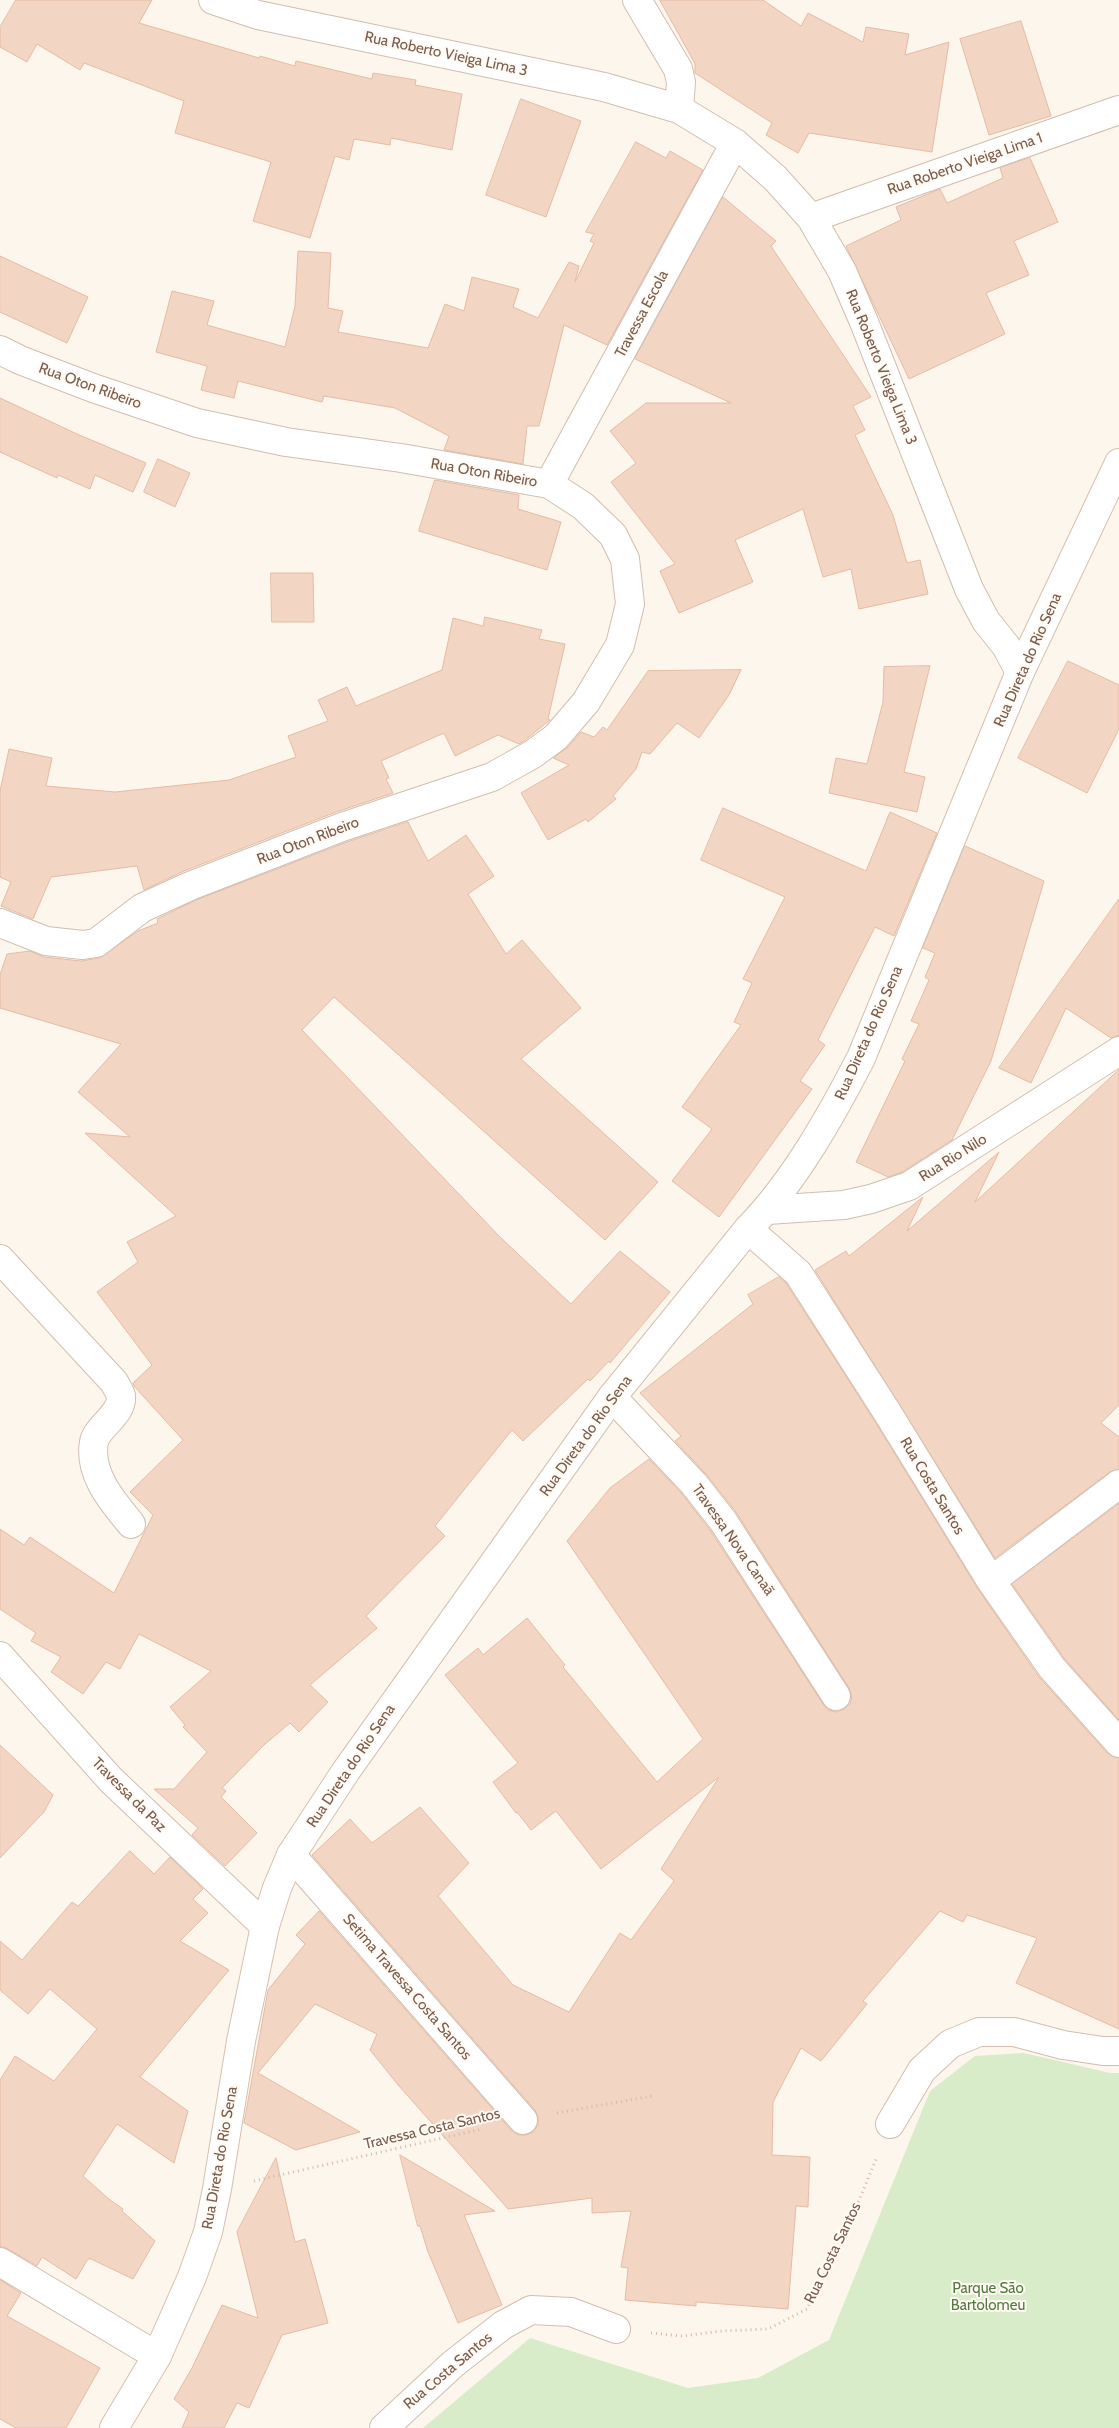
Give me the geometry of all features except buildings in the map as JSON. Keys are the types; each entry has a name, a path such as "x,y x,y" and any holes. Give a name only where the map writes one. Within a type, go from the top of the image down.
{"street":[{"name":"Rua Roberto Vieiga Lima 3","path":"213,0 258,15 604,87 679,109 734,143 775,178 811,218 842,271 864,322 969,589 986,620 1006,646 1020,672"},
{"path":"637,0 678,69 681,82 679,109"},
{"name":"Rua Roberto Vieiga Lima 1","path":"811,218 1119,110"},
{"name":"Travessa Escola","path":"549,484 734,143"},
{"name":"Rua Oton Ribeiro","path":"0,350 20,360 93,388 197,423 286,442 401,458 549,484 583,506 613,535 625,559 630,604 620,645 586,702 556,736 533,754 492,777 342,827 174,894 142,908 96,943 83,945 46,941 0,923"},
{"name":"Rua Direta do Rio Sena","path":"114,2428 157,2356 192,2277 208,2232 217,2189 241,2041 265,1926 276,1888 291,1855 346,1771 612,1397 748,1229 767,1210 833,1111 861,1058 1020,672 1119,463"},
{"name":"Rua Rio Nilo","path":"767,1210 844,1206 909,1186 1119,1051"},
{"name":"Rua Costa Santos","path":"748,1229 798,1273 887,1412 991,1581 1052,1668 1119,1743"},
{"path":"0,1259 114,1382 121,1397 119,1406 101,1428 94,1441 94,1460 99,1478 114,1503 131,1524"},
{"name":"Travessa Nova Canaã","path":"612,1397 694,1484 723,1521 836,1696"},
{"path":"991,1581 1119,1484"},
{"name":"Travessa da Paz","path":"0,1656 112,1780 265,1926"},
{"name":"Setima Travessa Costa Santos","path":"291,1855 523,2120"},
{"path":"890,2124 922,2070 950,2044 979,2032 1014,2032 1063,2045 1103,2051 1119,2051"},
{"path":"0,2262 157,2356"},
{"name":"Rua Costa Santos","path":"384,2428 453,2364 503,2325 532,2310 570,2312 616,2329"}],"path":[{"name":"Travessa Costa Santos","path":"217,2189 523,2120 652,2096"},
{"name":"Rua Costa Santos","path":"616,2329 682,2336 722,2331 768,2330 806,2310 845,2234 890,2124"}],"green space":[{"name":"Parque São Bartolomeu","path":"1024,2053 1110,2073 1119,2073 1119,2428 423,2428 530,2338 688,2388 758,2378 829,2340 930,2091 975,2056"}]}
